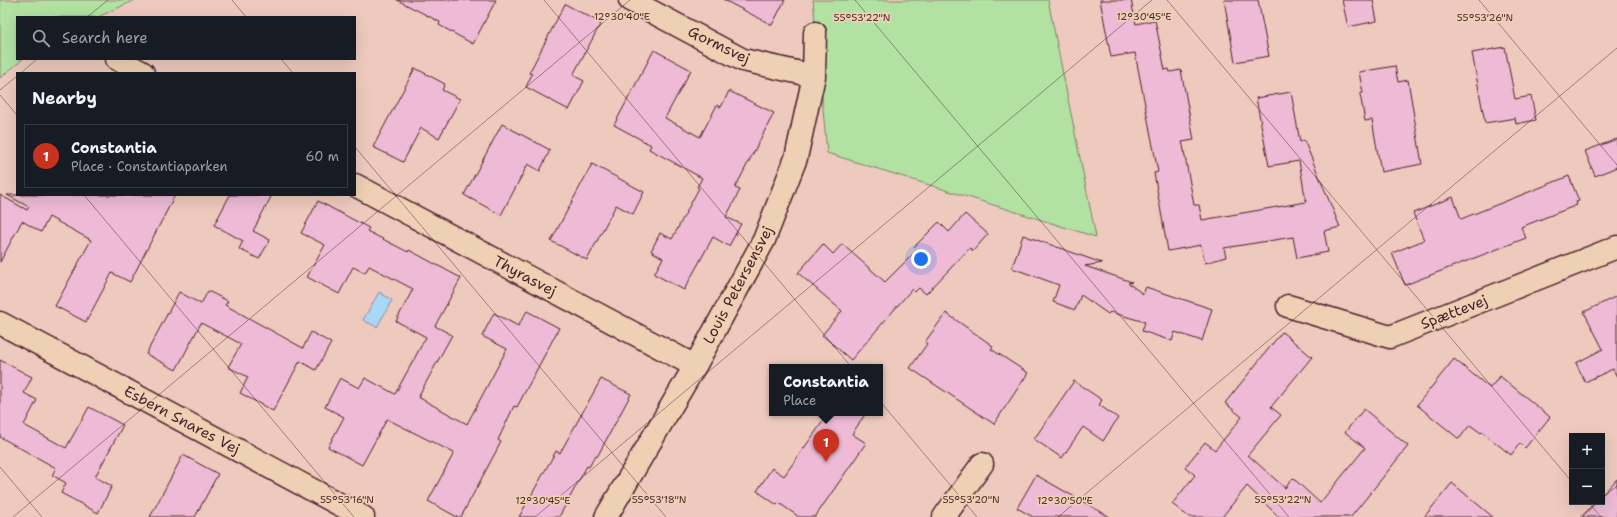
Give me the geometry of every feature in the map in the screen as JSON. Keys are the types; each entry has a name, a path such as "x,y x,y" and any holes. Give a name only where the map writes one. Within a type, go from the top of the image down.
{"street":[{"name":"Gormsvej","path":"630,0 743,60 814,76"},
{"name":"Louis Petersensvej","path":"606,517 695,366 764,240 796,158 814,76 815,34"},
{"path":"119,60 141,72"},
{"name":"Thyrasvej","path":"356,187 695,366"},
{"name":"Spættevej","path":"1288,306 1390,337 1617,248"},
{"name":"Esbern Snares Vej","path":"0,323 363,517"},
{"path":"944,517 982,464"}],"green space":[{"path":"0,0 135,0 100,16 16,16 16,60 22,60 0,78"},
{"path":"813,0 1048,0 1096,237 827,153"}],"water":[{"path":"379,292 392,300 377,327 363,320"}],"building":[{"path":"397,0 496,0 473,44 439,25 440,22"},
{"path":"724,0 785,0 772,25"},
{"path":"1100,0 1131,0 1136,24 1155,20 1165,70 1169,69 1170,72 1181,70 1194,140 1182,142 1194,205 1199,205 1202,220 1306,202 1299,161 1269,166 1256,98 1291,92 1300,142 1304,140 1340,227 1324,231 1328,252 1297,258 1293,237 1224,248 1226,257 1205,263 1201,245 1168,251 1154,173 1158,172 1135,53 1111,57"},
{"path":"1224,0 1258,0 1269,56 1235,62"},
{"path":"1342,0 1373,0 1377,21 1348,27"},
{"path":"565,4 601,23 573,75 584,81 569,110 526,87 532,74 529,73"},
{"path":"1505,47 1515,99 1531,96 1536,120 1516,124 1515,118 1485,123 1472,53"},
{"path":"654,50 691,70 665,118 700,137 717,105 721,107 729,91 774,113 735,188 740,190 726,217 741,224 729,246 713,237 684,290 654,274 663,258 651,251 660,233 672,239 699,188 697,187 702,178 649,149 651,145 614,125"},
{"path":"1395,66 1398,82 1408,80 1422,164 1381,172 1372,120 1365,121 1360,94 1363,93 1359,72"},
{"path":"415,68 445,84 442,90 460,99 439,138 421,128 403,162 373,147"},
{"path":"502,124 550,150 540,171 528,164 501,215 464,195"},
{"path":"1617,139 1617,167 1595,176 1585,151"},
{"path":"592,164 644,192 633,214 616,205 587,260 551,241"},
{"path":"1569,176 1579,201 1576,202 1577,205 1521,227 1526,238 1405,285 1392,253 1424,240 1413,213 1453,197 1461,219"},
{"path":"0,195 27,210 29,207 7,195 174,196 130,282 112,273 86,322 55,306 91,240 49,217 41,232 22,221 0,262"},
{"path":"229,196 271,196 253,231 270,240 259,259 239,249 243,241 214,225"},
{"path":"318,201 369,228 367,231 408,252 409,250 461,278 435,326 452,335 418,397 467,424 507,349 482,336 494,313 518,326 527,311 559,328 517,407 514,406 498,440 501,442 461,517 457,517 428,501 454,453 387,419 362,465 328,447 344,417 325,407 340,378 359,388 365,378 395,394 426,337 396,321 413,289 369,266 365,273 353,267 339,294 307,277 325,245 301,233"},
{"path":"965,214 988,234 973,251 970,248 926,294 919,288 915,292 912,289 851,360 822,335 842,311 798,273 823,244 833,254 842,244 885,282 917,250 914,247 939,222 949,232"},
{"path":"1023,235 1102,263 1085,266 1132,282 1128,283 1143,294 1146,287 1212,309 1202,341 1175,332 1172,341 1142,331 1145,322 1110,312 1108,314 1081,295 1075,310 1053,302 1059,285 1012,268"},
{"path":"208,291 228,301 225,305 303,348 311,332 331,343 316,370 300,361 273,411 240,393 248,377 228,367 241,344 201,323 176,370 146,354 179,292 201,304"},
{"path":"1617,296 1617,377 1613,369 1585,382 1576,363 1603,349 1584,312"},
{"path":"946,313 993,346 991,349 1028,373 994,424 910,368 927,344 925,342"},
{"path":"1282,332 1312,357 1271,407 1281,415 1248,455 1285,488 1293,478 1320,503 1365,448 1345,432 1364,409 1408,446 1351,517 1279,517 1247,486 1222,517 1189,517 1172,504 1195,475 1185,467 1205,442 1215,450 1242,417 1225,403"},
{"path":"1454,359 1490,388 1500,376 1550,417 1525,448 1520,443 1511,455 1482,432 1481,433 1470,425 1459,439 1417,405"},
{"path":"0,360 32,377 24,393 37,400 24,425 66,448 89,407 123,425 95,477 112,486 98,513 61,493 66,483 52,475 56,468 0,437"},
{"path":"601,379 631,394 597,457 595,456 589,467 587,466 559,517 519,517 556,451 560,453"},
{"path":"1074,381 1102,400 1099,405 1118,418 1103,441 1083,427 1062,458 1034,439"},
{"path":"827,416 864,416 852,434 866,443 815,517 799,517 779,503 777,505 757,491 772,468 784,476"},
{"path":"183,455 218,474 195,517 150,517"},
{"path":"1036,475 1110,517 1033,517 1017,508"},
{"path":"1617,479 1617,517 1582,517 1593,505 1605,505 1605,492"},
{"path":"1452,483 1493,517 1424,517"}],"place":[{"name":"Constantia","path":"826,462"}]}
